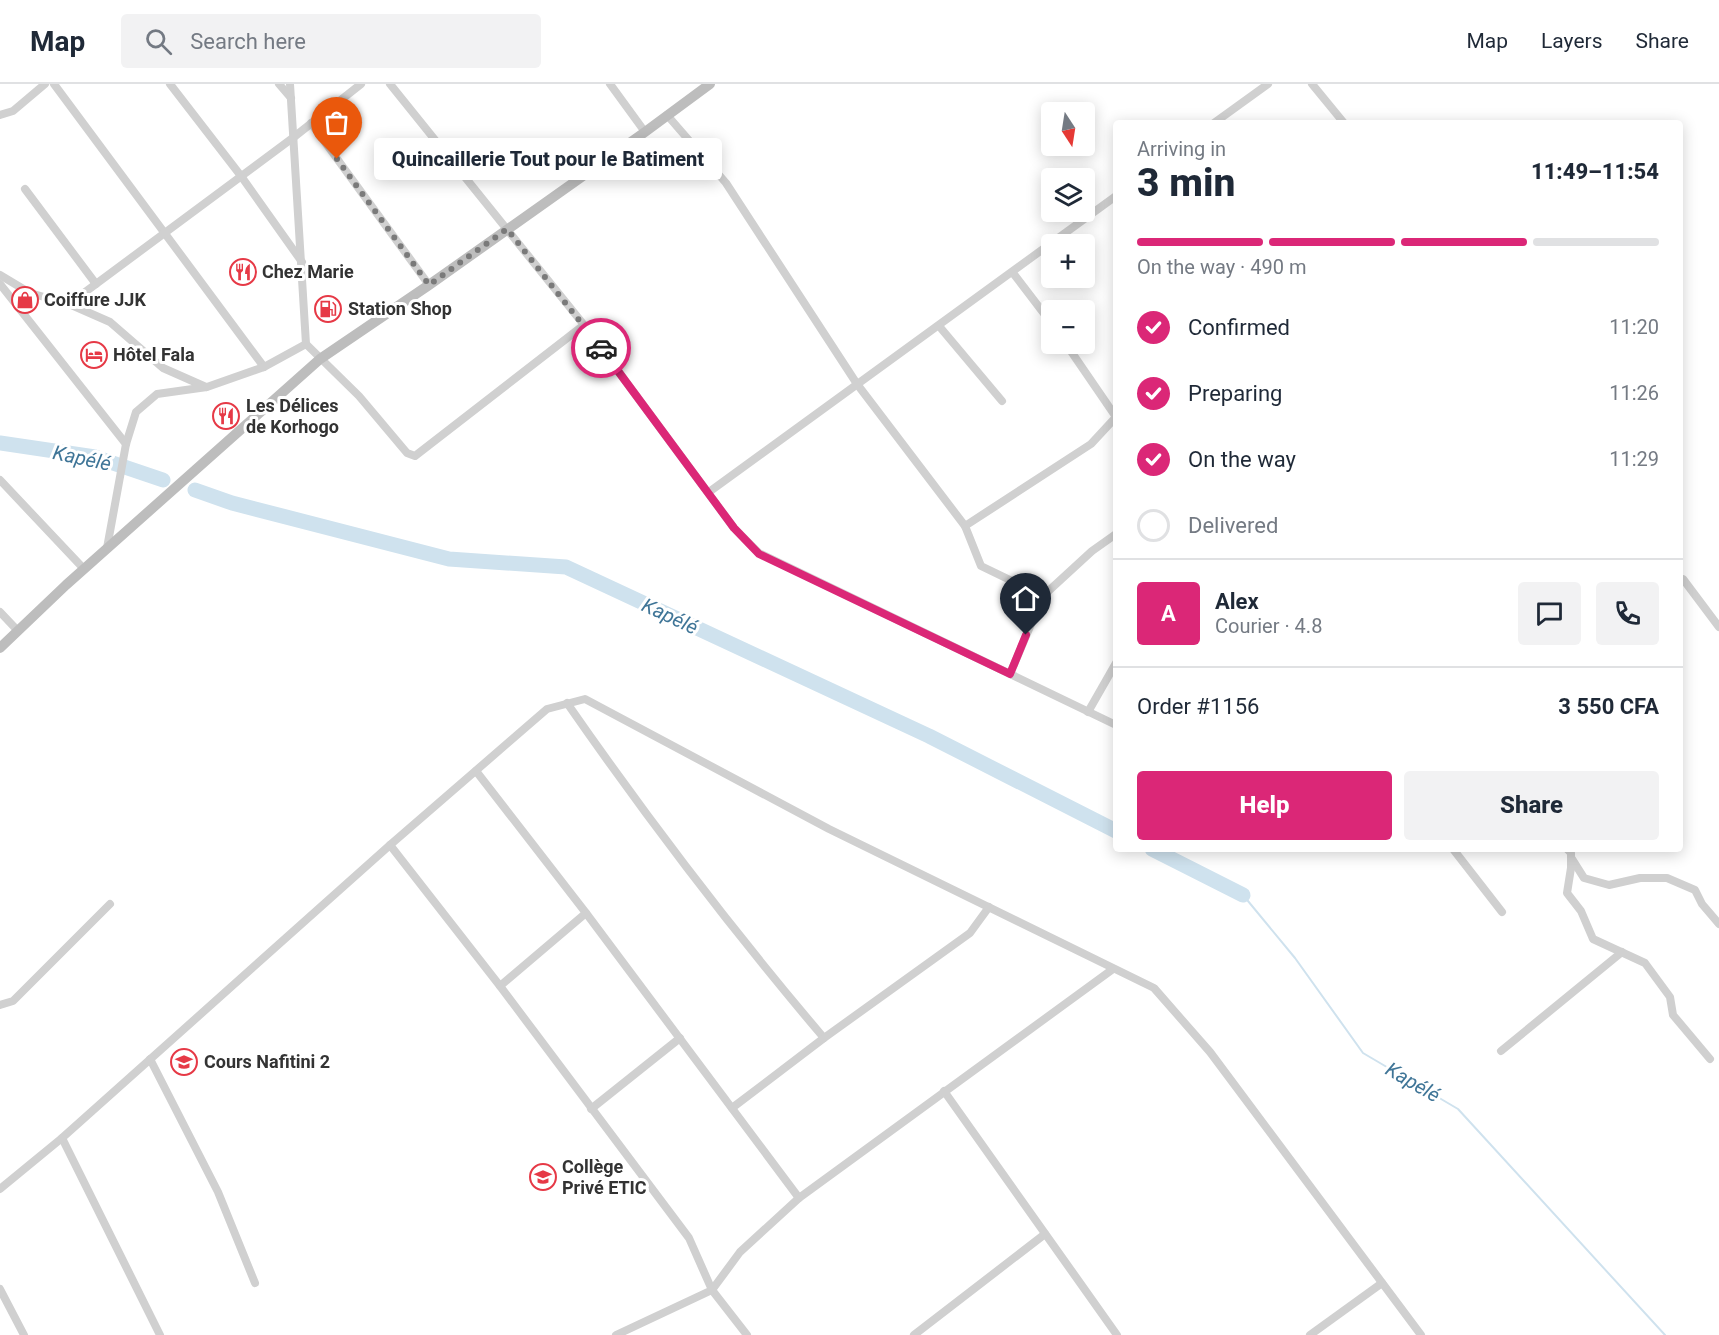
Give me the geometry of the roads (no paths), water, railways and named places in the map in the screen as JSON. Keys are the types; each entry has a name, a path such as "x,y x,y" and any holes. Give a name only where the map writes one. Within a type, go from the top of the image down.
{"street":[{"path":"0,116 13,111 45,84"},
{"path":"54,84 264,367"},
{"path":"170,84 241,176 302,263"},
{"path":"279,84 291,98"},
{"path":"290,84 306,344 383,423 407,453 415,456 584,325"},
{"path":"69,304 294,137 361,84"},
{"path":"390,84 584,325 734,528 759,554 1113,724"},
{"path":"610,84 645,132"},
{"path":"0,648 84,569 321,359 429,285 710,84"},
{"path":"1218,120 1268,84"},
{"path":"1312,84 1342,120"},
{"path":"667,115 726,183 857,384 965,526 981,566 1043,596"},
{"path":"311,123 429,285"},
{"path":"25,189 96,284"},
{"path":"709,492 1113,198"},
{"path":"1013,273 1041,310"},
{"path":"0,275 30,293 69,304 110,322 163,368 207,387"},
{"path":"0,285 126,444"},
{"path":"939,326 1002,401"},
{"path":"107,549 126,444 136,412 157,394 207,387 264,367 306,344"},
{"path":"1073,354 1113,413"},
{"path":"965,526 1091,444 1113,420"},
{"path":"0,480 84,569"},
{"path":"1010,674 1043,596 1092,551 1113,536"},
{"path":"1683,579 1719,627"},
{"path":"0,612 18,632"},
{"path":"1088,712 1113,668"},
{"path":"0,1189 62,1138 390,845 547,709 585,699 829,829 1154,988 1210,1052 1420,1335"},
{"path":"567,703 608,763 767,971 824,1038"},
{"path":"476,771 586,913 799,1198"},
{"path":"390,845 500,986 689,1238 712,1290 747,1335"},
{"path":"1455,852 1502,912"},
{"path":"1570,852 1571,868 1567,893 1581,911 1593,939 1645,963 1670,997 1673,1015 1710,1059"},
{"path":"1571,857 1584,878 1609,885 1640,878 1667,878 1695,890 1702,904 1719,924"},
{"path":"0,1005 13,1001 110,904"},
{"path":"732,1108 824,1038 970,933 989,907"},
{"path":"500,986 586,913"},
{"path":"1501,1051 1622,952"},
{"path":"616,1335 712,1290 740,1252 799,1198 1113,969"},
{"path":"591,1108 680,1038"},
{"path":"150,1059 218,1192 255,1283"},
{"path":"944,1091 1045,1233 1113,1334"},
{"path":"62,1138 160,1335"},
{"path":"914,1335 1045,1233"},
{"path":"1310,1335 1382,1283"},
{"path":"0,1289 24,1335"}],"waterway":[{"name":"Kapélé","path":"0,443 95,457 163,480"},
{"name":"Kapélé","path":"195,490 232,503 449,559 566,567 929,736 1113,829"},
{"name":"Kapélé","path":"1158,852 1243,895"},
{"name":"Kapélé","path":"1243,895 1295,958 1363,1053 1458,1109 1665,1335"}],"place":[{"name":"Quincaillerie Tout pour le Batiment","path":"337,159"},
{"name":"Chez Marie","path":"243,272"},
{"name":"Coiffure JJK","path":"25,300"},
{"name":"Station Shop","path":"328,309"},
{"name":"Hôtel Fala","path":"94,355"},
{"name":"Les Délices de Korhogo","path":"226,416"},
{"name":"Cours Nafitini 2","path":"184,1062"},
{"name":"Collège Privé ETIC","path":"543,1177"}]}
